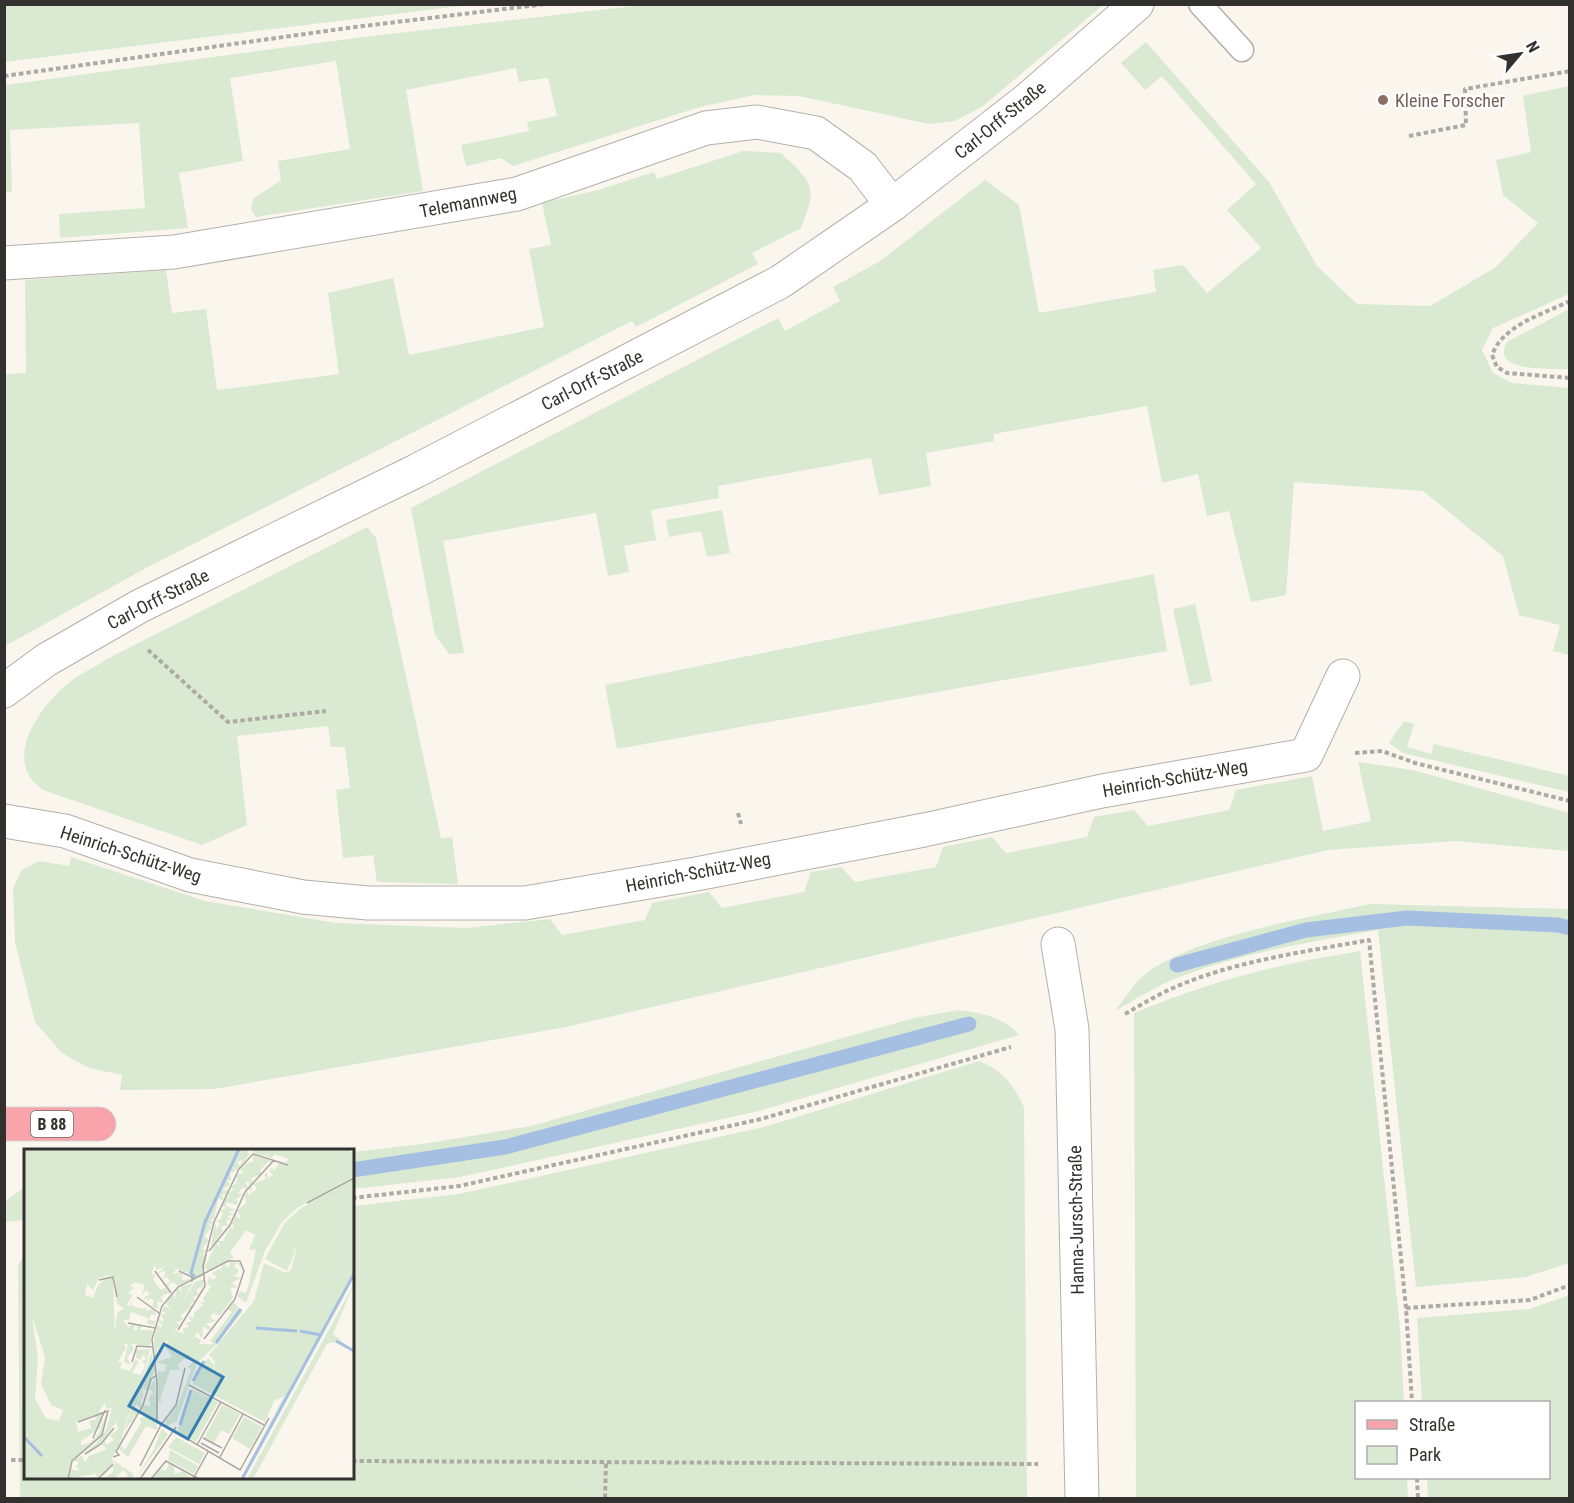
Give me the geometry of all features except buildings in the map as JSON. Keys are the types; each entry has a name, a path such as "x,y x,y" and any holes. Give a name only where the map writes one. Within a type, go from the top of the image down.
{"main road":[{"name":"B 88","path":"4,1124 99,1124"}],"street":[{"name":"Carl-Orff-Straße","path":"4,691 46,660 140,606 416,471 780,282 892,205 1028,99 1137,4"},
{"name":"Telemannweg","path":"4,263 174,252 517,194 706,128 757,122 816,133 863,167 892,205"},
{"path":"1306,755 1343,676"},
{"name":"Heinrich-Schütz-Weg","path":"4,821 65,831 190,875 303,897 368,903 525,903 696,874 924,830 1102,791 1306,755"},
{"name":"Hanna-Jursch-Straße","path":"1058,944 1072,1029 1082,1498"}],"lane":[{"path":"1200,4 1242,50"}],"path":[{"path":"4,76 355,27 546,4"},
{"path":"1409,136 1466,125 1465,89 1569,71"},
{"path":"1569,301 1509,331 1496,343 1492,355 1497,367 1508,373 1569,378"},
{"path":"140,643 228,722 326,711"},
{"path":"1306,755 1382,751 1415,763 1569,801"},
{"path":"1125,1014 1174,988 1218,973 1281,956 1369,940 1406,1308 1412,1401"},
{"path":"354,1198 459,1185 761,1119 1011,1047"},
{"path":"1406,1308 1530,1300 1569,1285"},
{"path":"11,1460 24,1460"},
{"path":"354,1461 1042,1464"},
{"path":"605,1498 606,1462"},
{"path":"1417,1479 1418,1498"}],"green space":[{"path":"5,4 468,5 5,62"},
{"path":"643,5 1103,5 983,106 955,121 929,124 799,96 755,95 700,107 513,166 501,158 466,166 461,145 529,131 527,122 557,116 548,78 519,82 516,68 406,90 423,191 256,217 251,209 253,199 281,180 278,161 350,149 336,61 230,78 243,161 179,173 188,228 60,238 59,214 145,208 139,123 10,130 12,192 5,192 5,85 363,37"},
{"path":"1146,42 1269,182 1317,266 1357,304 1430,306 1496,267 1538,223 1503,195 1496,160 1531,152 1523,96 1569,86 1569,294 1493,328 1482,350 1493,373 1512,383 1569,388 1569,655 1553,651 1560,625 1519,615 1503,556 1423,491 1294,482 1286,595 1251,602 1229,511 1207,516 1198,474 1162,483 1147,406 994,434 994,441 926,453 931,486 879,495 871,458 718,486 719,498 651,510 656,540 624,546 629,572 608,576 596,513 443,541 464,653 449,654 435,635 411,508 778,318 785,331 840,301 833,287 880,261 985,180 1019,205 1039,313 1156,292 1153,270 1183,265 1207,293 1261,248 1227,210 1256,184 1162,76 1145,90 1121,63"},
{"path":"743,151 781,153 806,179 811,194 801,228 752,253 758,264 636,327 632,321 148,567 5,646 5,374 26,373 25,280 166,270 172,313 206,309 217,390 339,374 328,293 393,278 409,355 544,327 529,249 551,245 542,203 598,190 654,172 657,179"},
{"path":"1569,309 1569,369 1524,367 1507,359 1504,352 1507,342"},
{"path":"722,510 730,553 707,557 701,531 669,537 666,520"},
{"path":"367,527 376,538 441,838 452,837 458,884 377,882 373,855 343,858 336,790 350,788 345,747 331,747 328,726 237,736 247,825 202,845 43,790 31,778 25,764 25,749 29,734 37,718 48,704 71,681 107,659"},
{"path":"1154,574 1167,651 617,749 605,685"},
{"path":"1195,604 1212,681 1190,686 1173,609"},
{"path":"1404,721 1414,724 1407,747 1431,754 1434,744 1569,776 1569,792 1403,753 1389,743"},
{"path":"1358,762 1413,770 1569,813 1569,851 1456,841 1328,850 566,1027 215,1089 120,1090 122,1075 89,1068 62,1053 35,1022 15,942 13,888 22,870 39,861 69,866 71,857 205,901 336,923 466,928 550,919 562,935 645,920 652,903 709,892 722,908 804,892 811,872 841,867 855,882 936,867 943,847 992,837 1006,853 1087,837 1094,817 1134,810 1148,826 1229,810 1236,790 1312,776 1323,831 1371,821"},
{"path":"1370,904 1569,909 1569,1263 1526,1277 1416,1287 1378,930 1300,944 1222,963 1165,983 1115,1011 1141,978 1186,951 1249,931"},
{"path":"1360,951 1400,1328 1404,1401 1355,1401 1355,1479 1407,1479 1408,1498 1136,1498 1134,1013 1217,983 1300,962"},
{"path":"958,1010 983,1014 1006,1023 1019,1035 759,1111 460,1177 354,1189 354,1152 429,1143 531,1126 914,1018"},
{"path":"979,1061 1001,1074 1016,1092 1024,1107 1027,1498 20,1498 18,1265 24,1256 24,1479 354,1479 354,1206 459,1194 764,1127"},
{"path":"24,1188 24,1220 5,1222 5,1201"},
{"path":"1569,1295 1569,1498 1428,1498 1427,1479 1550,1479 1550,1401 1422,1401 1417,1318 1530,1309"}],"waterway":[{"path":"1177,965 1306,930 1407,918 1558,925 1570,928"},
{"path":"354,1170 505,1147 969,1024"}],"place":[{"name":"Kleine Forscher","path":"1383,100"}]}
